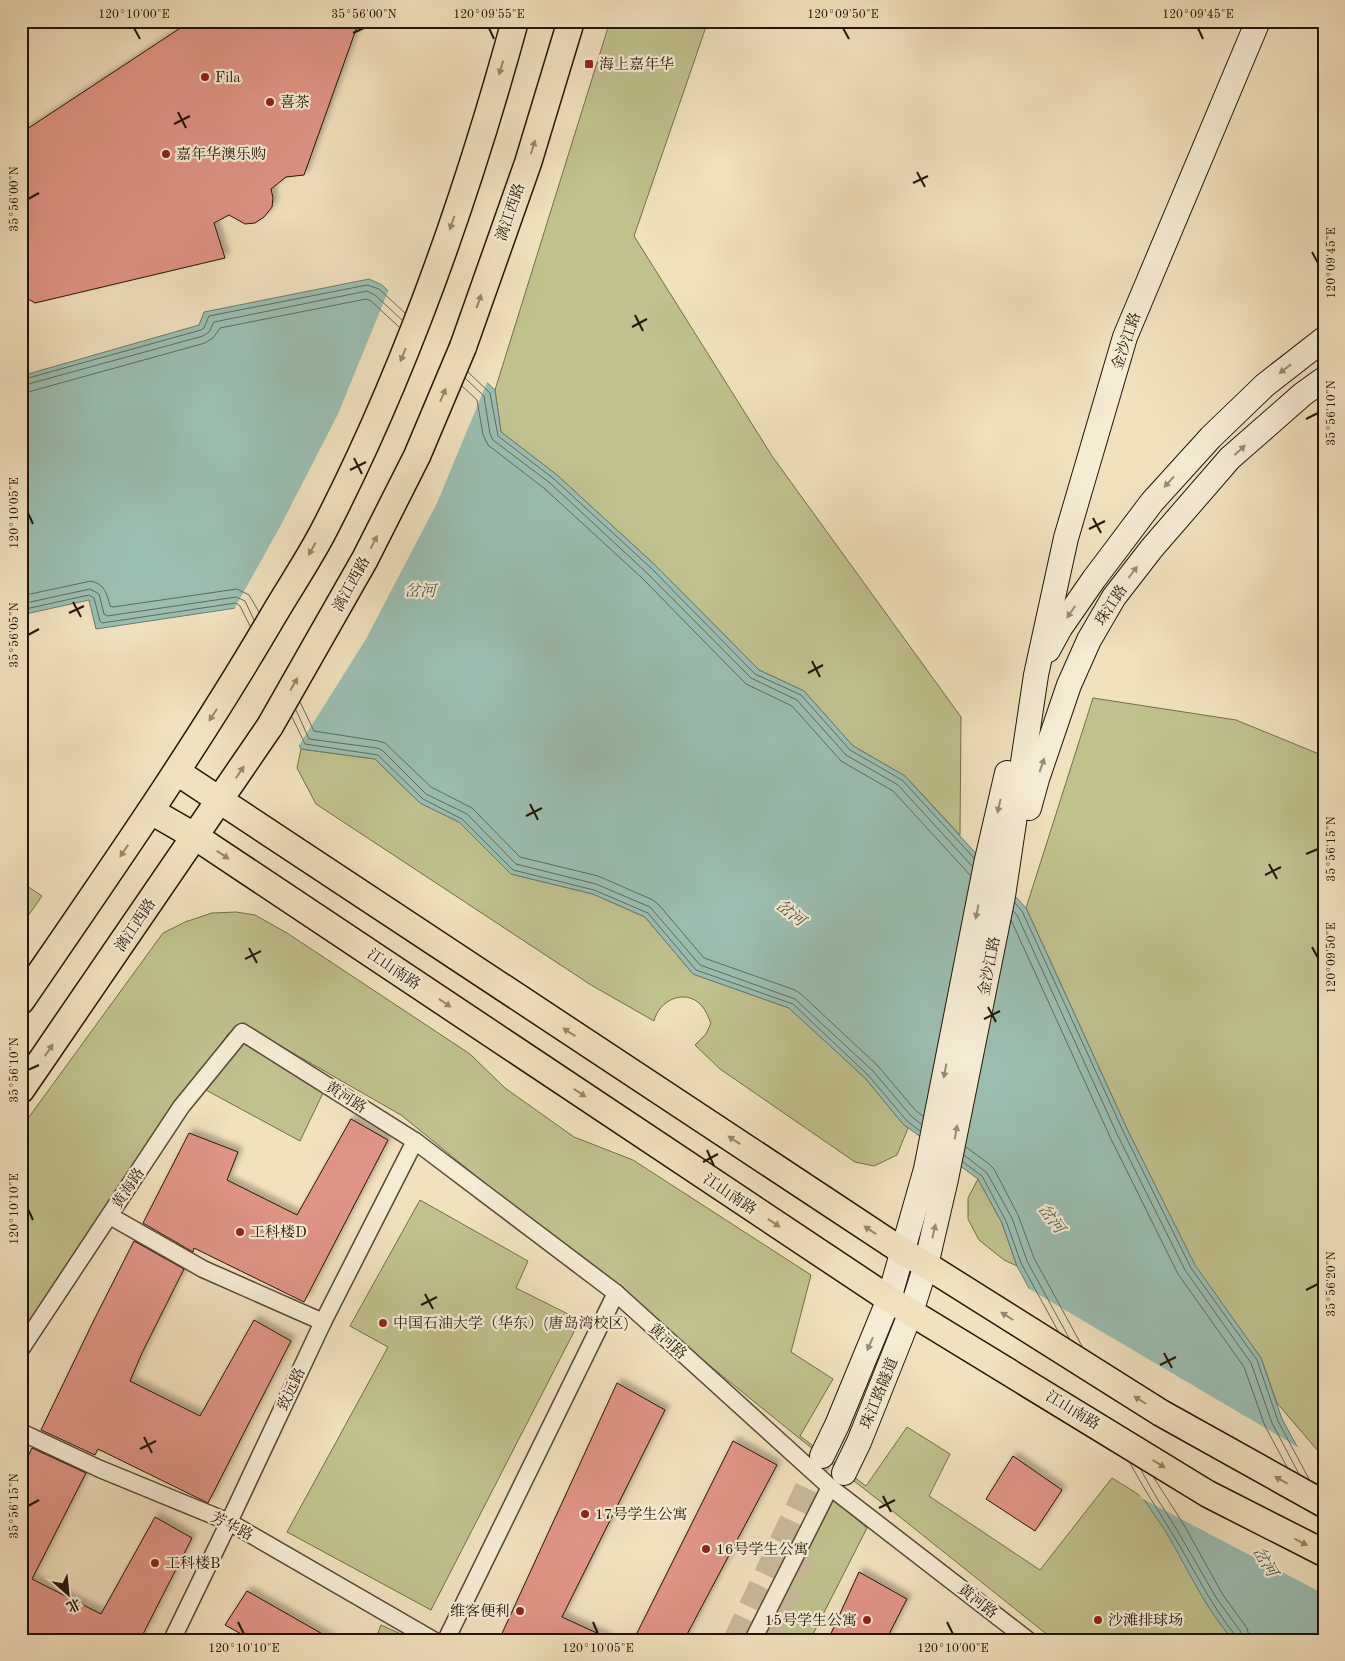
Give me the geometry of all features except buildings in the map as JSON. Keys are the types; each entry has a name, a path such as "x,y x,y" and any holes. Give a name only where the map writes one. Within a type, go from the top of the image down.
{"main road":[{"path":"21,1001 152,811 239,674 323,531 374,425 422,310 465,184 515,21"},
{"name":"漓江西路","path":"21,1090 196,837 270,726 365,559 417,456 463,347 528,163 571,21"},
{"name":"金沙江路","path":"889,1299 902,1251 936,1174 1003,896 1036,675 1066,538 1125,337 1258,21"},
{"name":"珠江路","path":"1036,675 1060,628 1152,502 1211,437 1265,385 1324,339"},
{"name":"珠江路","path":"1003,896 1037,779 1069,685 1089,640 1114,597 1152,548 1230,458 1324,378"},
{"path":"1036,675 1069,685"},
{"name":"金沙江路","path":"911,1312 926,1265 936,1174 986,864 1022,704 1036,675"},
{"path":"176,772 902,1251 1161,1413 1324,1504"},
{"name":"江山南路","path":"152,811 196,837 889,1299 1208,1494 1324,1553"},
{"name":"珠江路隧道","path":"822,1456 837,1425 889,1299"},
{"name":"珠江路隧道","path":"837,1480 859,1442 911,1312"}],"street":[{"name":"黄河路","path":"242,1032 415,1141 616,1293 1028,1640"},
{"name":"黄海路","path":"21,1349 182,1107 242,1032"},
{"name":"致远路","path":"172,1640 230,1522 322,1322 415,1141"},
{"path":"110,1216 203,1269 322,1322"},
{"path":"446,1640 616,1293"},
{"name":"芳华路","path":"21,1432 100,1469 230,1522 433,1640"},
{"path":"753,1640 837,1480"}],"green space":[{"path":"610,21 708,21 634,236 772,456 961,717 960,835 905,776 853,746 804,691 759,670 655,565 557,475 501,432 495,390"},
{"path":"1093,698 1236,720 1324,756 1324,865 1320,871 1324,875 1324,1458 1277,1403 1261,1358 1195,1266 1128,1131 1026,908"},
{"path":"301,749 375,759 420,803 459,822 511,874 593,894 645,917 693,974 789,1008 865,1078 908,1128 897,1155 874,1166 855,1162 720,1069 695,1045 706,1034 711,1023 704,1009 695,1000 688,997 680,997 667,1002 661,1007 654,1021 591,985 316,804 297,768"},
{"path":"21,882 42,896 21,926"},
{"path":"236,912 255,915 287,933 470,1054 505,1088 574,1137 633,1160 811,1275 791,1352 833,1379 800,1436 866,1486 907,1427 950,1454 929,1496 1040,1570 1112,1478 1135,1492 1146,1502 1169,1536 1209,1607 1233,1640 1054,1640 799,1438 401,1115 246,1026 239,1024 228,1034 21,1342 21,1128 163,933 185,922 212,913"},
{"path":"243,1039 323,1093 300,1141 204,1089"},
{"path":"978,1179 1002,1223 1017,1266 1004,1260 979,1240 968,1219 968,1198"},
{"path":"420,1200 528,1261 516,1288 580,1320 431,1610 287,1532 388,1347 350,1326"},
{"path":"833,1499 867,1528 810,1640 762,1640"},
{"path":"381,1625 414,1640 375,1640"}],"water":[{"name":"岔河","path":"369,279 382,285 495,390 501,432 557,475 655,565 759,670 804,691 853,746 905,776 1026,908 1128,1131 1195,1265 1261,1358 1282,1419 1324,1496 1324,1640 1233,1640 1206,1603 1169,1537 1145,1501 1017,1266 1002,1223 978,1179 903,1124 865,1078 789,1008 693,974 645,917 593,894 511,874 459,822 420,803 375,759 301,749 236,608 96,629 89,600 21,615 21,376 199,325 204,312"}],"pier":[{"path":"389,289 488,380 437,503 366,639 298,747 233,611 281,525 338,414"},
{"path":"1026,1287 1301,1449 1324,1491 1324,1594 1141,1498"}],"tunnel":[{"path":"735,1640 822,1456"},
{"path":"763,1640 803,1558"}],"place":[{"name":"海上嘉年华","path":"589,64"},
{"name":"Fila","path":"205,77"},
{"name":"喜茶","path":"270,102"},
{"name":"嘉年华澳乐购","path":"166,154"},
{"name":"工科楼D","path":"240,1232"},
{"name":"中国石油大学（华东）(唐岛湾校区)","path":"383,1323"},
{"name":"17号学生公寓","path":"585,1514"},
{"name":"16号学生公寓","path":"706,1549"},
{"name":"工科楼B","path":"155,1563"},
{"name":"维客便利","path":"520,1611"},
{"name":"15号学生公寓","path":"867,1620"},
{"name":"沙滩排球场","path":"1098,1620"}]}
